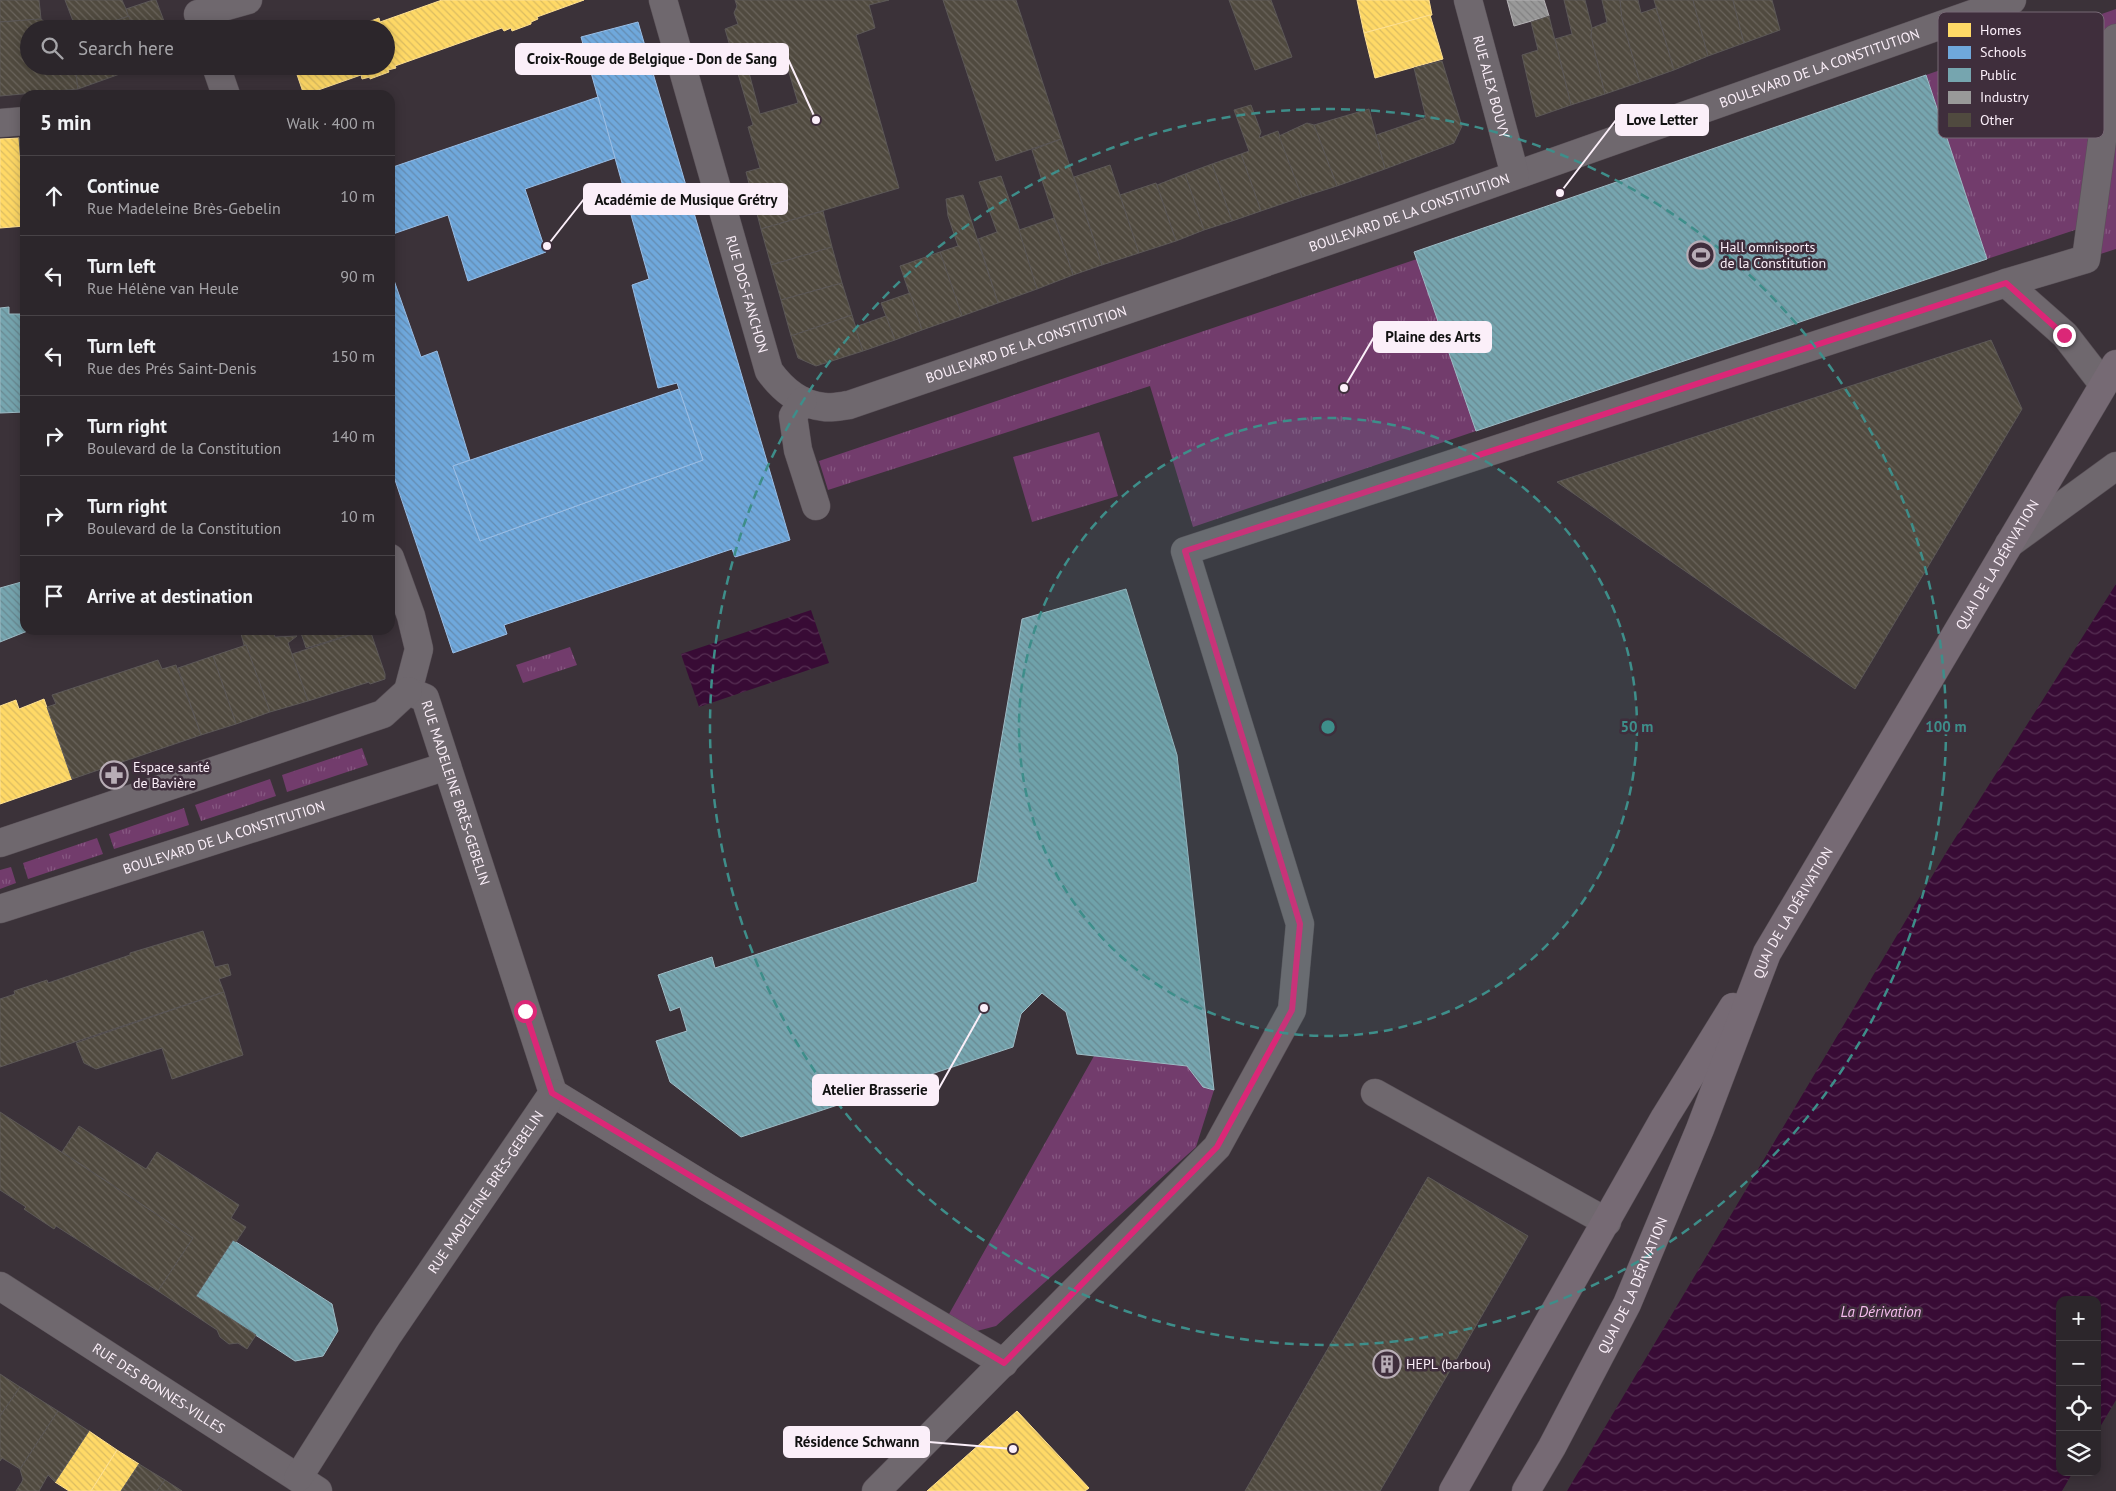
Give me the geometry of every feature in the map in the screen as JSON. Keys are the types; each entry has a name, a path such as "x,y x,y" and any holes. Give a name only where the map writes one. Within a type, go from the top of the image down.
{"main road":[{"name":"QUAI DE LA DÉRIVATION","path":"1526,1491 1552,1447 1627,1304 1700,1129 1767,952 2110,374"},
{"path":"1453,1491 1665,1117 1767,952"}],"street":[{"path":"198,14 248,0"},
{"name":"RUE DOS-FANCHON","path":"663,0 769,371 779,385 803,402"},
{"name":"RUE ALEX BOUVY","path":"1468,0 1515,175"},
{"name":"BOULEVARD DE LA CONSTITUTION","path":"1978,12 2012,0"},
{"name":"BOULEVARD DE LA CONSTITUTION","path":"803,402 825,407 849,405 1515,175 1938,26"},
{"path":"2104,126 2116,38"},
{"path":"0,123 20,121"},
{"path":"876,1491 1217,1147 1292,1010 1300,924 1185,551 1482,456 2006,283 2086,259 2102,138"},
{"path":"2006,283 2110,374"},
{"path":"803,402 793,416 795,433 798,450 816,506"},
{"path":"2009,544 2116,466"},
{"path":"0,843 383,714 408,692 419,649 395,572"},
{"name":"RUE MADELEINE BRÈS-GEBELIN","path":"308,1485 388,1335 552,1093 425,698 408,692"},
{"name":"BOULEVARD DE LA CONSTITUTION","path":"0,909 447,766"},
{"path":"552,1093 1004,1363"},
{"path":"1375,1093 1607,1222"},
{"name":"RUE DES BONNES-VILLES","path":"0,1286 308,1485"}],"green space":[{"path":"2116,9 2116,249 2091,257 2096,223 1987,259 1947,138 2104,138 2104,13"},
{"path":"1938,71 1938,111 1926,75"},
{"path":"1417,259 1476,431 1193,527 1150,386 828,490 819,461"},
{"path":"1099,432 1118,496 1032,522 1013,457"},
{"path":"570,647 577,665 523,683 516,665"},
{"path":"362,748 368,765 287,792 282,775"},
{"path":"270,779 276,796 201,821 195,805"},
{"path":"184,808 189,825 114,849 109,834"},
{"path":"97,838 103,854 28,879 23,863"},
{"path":"11,867 16,883 0,889 0,870"},
{"path":"1094,1056 1187,1066 1203,1086 1214,1090 1196,1147 996,1326 977,1331 944,1323"}],"water":[{"name":"La Dérivation","path":"2116,584 2116,1400 2101,1425 2101,1296 2056,1296 2056,1476 2071,1476 2062,1491 1567,1491 1947,851"},
{"path":"811,610 829,663 699,707 681,654"}],"building: Homes":[{"path":"442,0 584,0 537,17 538,19 531,22 531,24 512,31 511,28 504,31 502,28 395,66 395,20 386,20"},
{"path":"1357,0 1429,0 1432,15 1364,33"},
{"path":"1430,15 1443,59 1375,78 1364,33"},
{"path":"297,75 361,75 318,90 302,90"},
{"path":"361,75 381,75 370,79 370,77 362,79"},
{"path":"19,138 20,226 0,228 0,139"},
{"path":"44,699 72,779 0,804 0,706 16,700 19,709"},
{"path":"1017,1411 1089,1488 1085,1491 927,1491"},
{"path":"89,1431 117,1450 91,1491 69,1491 55,1482"},
{"path":"117,1450 139,1464 121,1491 91,1491"}],"building: Schools":[{"path":"638,22 790,540 735,557 732,549 504,625 507,634 453,653 395,480 395,283 421,357 437,351 470,460 453,466 480,541 703,460 677,383 658,388 632,285 649,279 581,37"},
{"path":"598,97 615,158 525,189 546,252 468,281 448,215 395,233 395,166"},
{"path":"679,389 703,460 480,541 453,466"}],"building: Public":[{"name":"Hall omnisports de la Constitution","path":"1926,75 1938,111 1938,138 1947,138 1987,259 1476,431 1414,252"},
{"path":"9,307 9,314 20,314 20,412 0,413 0,308"},
{"path":"20,582 20,634 0,642 0,588"},
{"path":"1126,589 1177,755 1214,1090 1203,1087 1187,1066 1077,1054 1066,1012 1042,993 1021,1014 1013,1047 741,1137 670,1082 656,1041 687,1031 680,1007 670,1011 658,975 712,957 715,968 977,882 1022,619"},
{"path":"233,1240 332,1304 338,1331 323,1356 295,1361 196,1296"}],"building: Industry":[{"path":"1507,0 1544,0 1549,16 1514,26"}],"building: Other":[{"path":"0,0 39,0 41,19 0,22"},
{"path":"65,0 122,0 129,16 118,20 73,20"},
{"path":"156,0 164,20 130,20 126,9"},
{"path":"735,0 889,0 869,5 875,28 856,35 899,188 761,229 746,172 760,168 748,127 753,125 725,29 738,24 734,13 737,6","holes":["763,48 766,60 784,55 798,103 760,114 744,54"]},
{"path":"943,0 1016,0 1061,139 996,161"},
{"path":"1229,0 1271,0 1292,57 1255,70"},
{"path":"1564,0 1585,0 1592,28 1591,36 1605,94 1571,105 1555,39 1572,34"},
{"path":"1602,0 1620,0 1622,19 1640,82 1605,94 1591,36 1592,28 1607,22"},
{"path":"1620,0 1638,0 1641,13 1656,8 1674,70 1640,82 1622,19"},
{"path":"1654,0 1693,0 1708,56 1674,70"},
{"path":"1693,0 1733,0 1744,43 1708,56"},
{"path":"1733,0 1772,0 1780,30 1744,43"},
{"path":"129,16 130,20 117,20"},
{"path":"1549,16 1571,105 1536,117 1522,55 1538,50 1531,22"},
{"path":"20,21 20,75 76,75 78,89 20,90 20,94 0,96 0,22"},
{"path":"1442,61 1462,126 1454,143 1385,169 1376,135 1426,118 1414,68"},
{"path":"76,75 117,75 78,89"},
{"path":"1251,105 1261,132 1259,138 1278,131 1302,197 1261,211 1241,154 1249,151 1234,110"},
{"path":"1369,109 1385,169 1337,186 1314,125"},
{"path":"1307,123 1314,125 1337,186 1302,197 1279,136"},
{"path":"1061,139 1102,265 1073,275 1032,150"},
{"path":"1241,154 1261,211 1232,221 1212,164"},
{"path":"1212,164 1232,221 1204,230 1185,174"},
{"path":"1110,165 1139,253 1102,265 1074,177"},
{"path":"1185,174 1204,230 1176,241 1157,185"},
{"path":"1001,176 1037,289 998,303 978,239 997,232 979,182"},
{"path":"1156,183 1176,241 1139,253 1120,195"},
{"path":"963,195 998,303 962,316 940,252 958,246 948,216 946,199"},
{"path":"823,211 832,247 771,265 761,229"},
{"path":"1054,218 1073,275 1037,289 1019,230"},
{"path":"832,247 842,283 781,300 771,265"},
{"path":"940,252 962,316 922,330 900,266"},
{"path":"842,283 852,315 791,336 781,300"},
{"path":"910,293 922,330 895,340 881,303"},
{"path":"852,315 863,351 816,366 798,358 791,336"},
{"path":"886,316 895,340 863,351 855,327"},
{"path":"1991,340 2022,409 1855,689 1557,482"},
{"path":"241,635 297,636 288,643 308,701 270,712 246,645 244,645"},
{"path":"302,635 349,635 306,648"},
{"path":"351,635 372,635 385,679 370,684 369,682 308,701 292,654"},
{"path":"246,645 270,712 236,724 213,656"},
{"path":"213,656 236,724 201,735 178,668"},
{"path":"158,660 162,669 176,665 201,735 72,779 47,707 56,704 52,695"},
{"path":"203,931 215,967 228,964 231,975 219,979 224,992 0,1067 0,999 15,994 14,991 47,980 48,983 130,955 130,953"},
{"path":"224,992 243,1055 172,1079 162,1048 96,1069 84,1063 76,1043"},
{"path":"0,1112 193,1238 158,1291 56,1226 54,1229 0,1190"},
{"path":"79,1126 146,1169 157,1152 239,1205 231,1218 246,1227 236,1242 233,1240 196,1296 256,1335 247,1349 238,1343 229,1344 220,1337 217,1330 158,1291 193,1238 62,1152"},
{"name":"HEPL (barbou)","path":"1428,1177 1528,1236 1380,1491 1245,1491"},
{"path":"0,1374 20,1387 0,1416"},
{"path":"20,1387 58,1411 20,1469 2,1458 0,1461 0,1416"},
{"path":"58,1411 89,1431 55,1482 48,1475 39,1491 16,1491 23,1480 20,1469"},
{"path":"139,1464 165,1480 157,1491 121,1491"},
{"path":"165,1480 182,1491 157,1491"}],"place":[{"name":"Croix-Rouge de Belgique - Don de Sang","path":"816,120"},
{"name":"Love Letter","path":"1560,193"},
{"name":"Académie de Musique Grétry","path":"547,246"},
{"name":"Hall omnisports de la Constitution","path":"1701,255"},
{"name":"Plaine des Arts","path":"1344,388"},
{"name":"Espace santé de Bavière","path":"114,775"},
{"name":"Atelier Brasserie","path":"984,1008"},
{"name":"HEPL (barbou)","path":"1387,1364"},
{"name":"Résidence Schwann","path":"1013,1449"}],"route":[{"path":"525,1011 552,1093 708,1188 1004,1363 1217,1147 1292,1010 1300,924 1185,551 2006,283 2064,335"}]}
